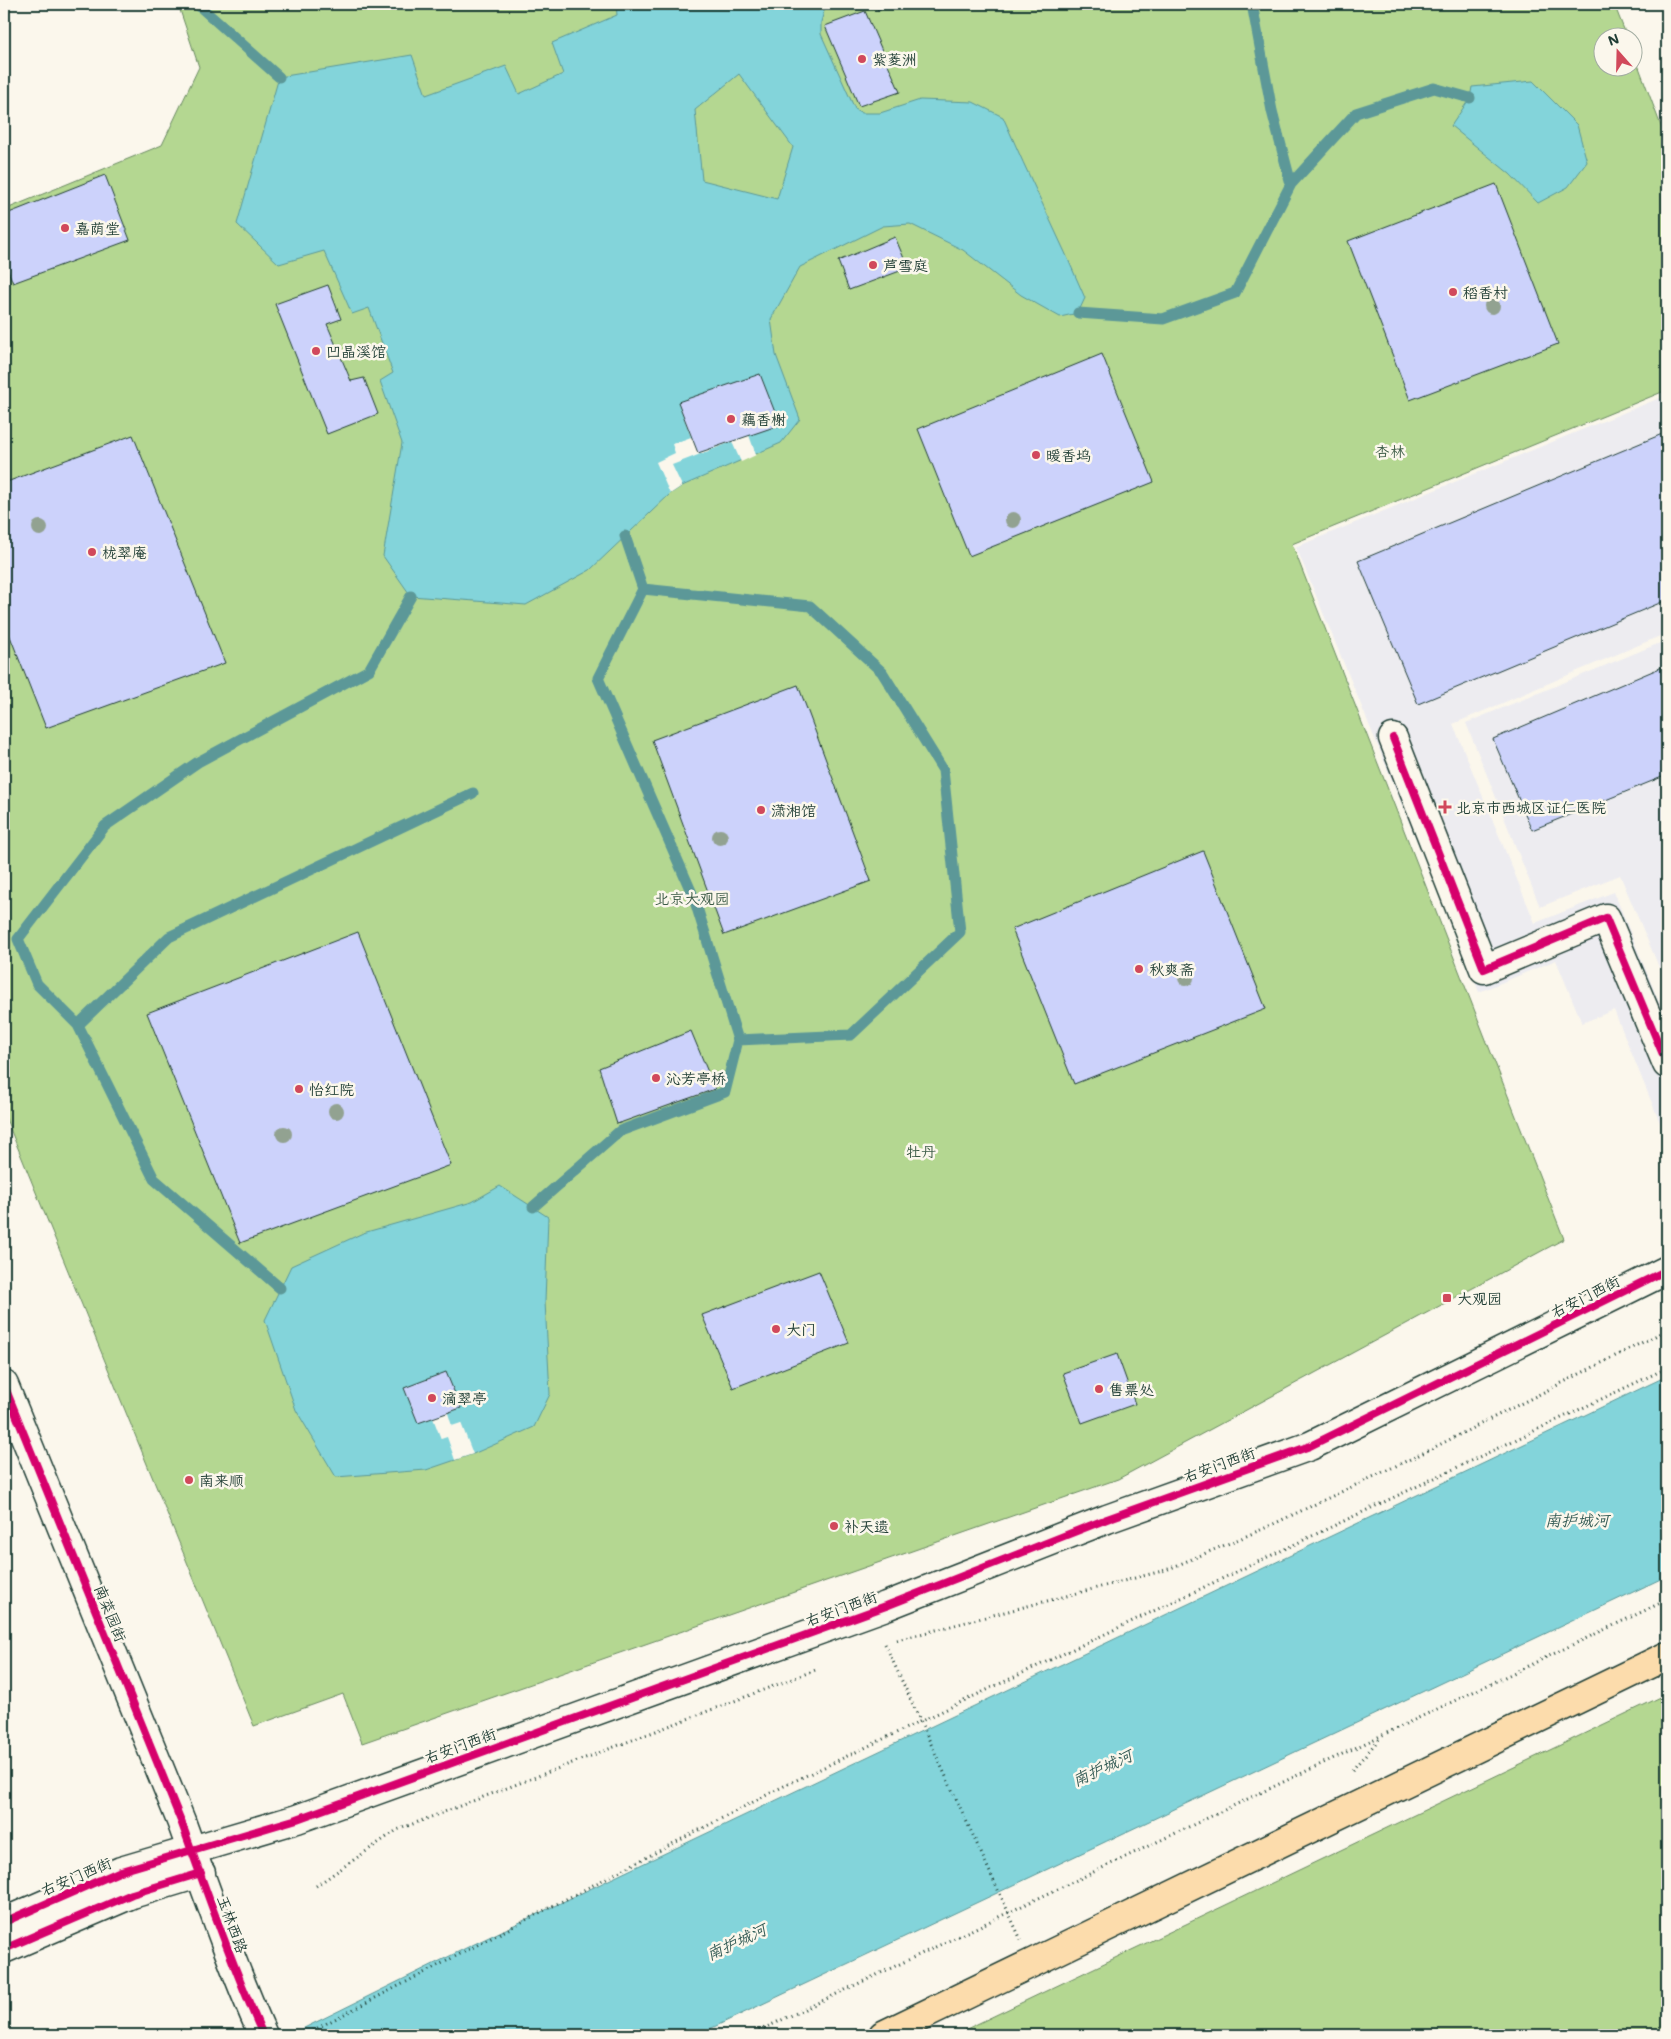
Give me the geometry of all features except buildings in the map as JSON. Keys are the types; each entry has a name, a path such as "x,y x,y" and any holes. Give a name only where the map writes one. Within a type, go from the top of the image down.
{"highway":[{"path":"882,2035 1667,1656"}],"street":[{"path":"1393,738 1484,969 1606,918 1667,1064"},
{"name":"右安门西街","path":"4,1949 132,1894 196,1862 297,1819 793,1640 1107,1519 1310,1446 1667,1270"},
{"name":"南菜园街","path":"4,1385 196,1862"},
{"name":"右安门西街","path":"4,1922 121,1871 196,1862"},
{"name":"玉林西路","path":"196,1862 215,1920 263,2035"}],"path":[{"path":"876,1647 1166,1570 1265,1528 1421,1454 1667,1330"},
{"path":"304,2035 784,1786 1667,1368"},
{"path":"750,2035 1667,1600"},
{"path":"885,1644 1022,1942"},
{"path":"316,1886 396,1830 821,1668"}],"shaded area":[{"name":"北京市西城区证仁医院","path":"1667,395 1667,633 1453,724 1535,923 1614,892 1667,1022 1667,1140 1614,1010 1582,1023 1556,960 1479,992 1296,547"},
{"path":"1667,640 1667,986 1620,875 1540,907 1466,723"}],"green space":[{"name":"北京大观园","path":"178,4 1614,4 1623,28 1594,28 1594,78 1643,78 1667,142 1667,390 1292,544 1564,1239 1118,1479 362,1743 343,1694 254,1726 4,1114 4,210 162,145 199,67"},
{"path":"1667,1694 1667,2035 954,2035"}],"water":[{"path":"616,4 826,4 821,22 821,34 855,109 862,113 880,113 920,100 973,102 1003,117 1085,298 1078,313 1060,317 1021,295 963,250 910,224 883,226 800,267 771,319 776,355 800,419 781,443 682,486 670,494 590,570 526,605 411,596 383,556 402,443 380,381 393,373 369,308 352,314 324,251 279,264 237,224 279,77 412,55 426,95 506,66 519,94 563,74 552,43 617,15","holes":["739,74 793,147 777,199 702,180 695,110"]},
{"path":"1533,81 1577,125 1587,162 1568,187 1538,203 1510,174 1451,126 1470,98 1472,87"},
{"path":"500,1186 548,1217 545,1302 550,1394 534,1427 473,1454 426,1470 336,1477 296,1410 265,1320 291,1266 363,1233 472,1202"},
{"name":"南护城河","path":"1667,1376 1667,1576 697,2035 290,2035 466,1948"}],"pier":[{"name":"藕香榭","path":"760,374 780,425 749,435 756,455 741,462 732,442 672,465 682,486 670,494 656,462 675,453 672,444 691,437 678,402"},
{"name":"滴翠亭","path":"446,1372 461,1408 448,1413 452,1426 461,1423 473,1454 455,1460 447,1437 441,1439 433,1418 418,1423 404,1388"}],"waterway":[{"path":"197,4 279,77"},
{"path":"1078,313 1163,319 1235,293 1291,184 1272,111 1252,4"},
{"path":"1291,184 1356,113 1434,88 1470,98"},
{"path":"533,1207 620,1131 725,1092 738,1040 694,898 598,678 643,589 625,536"},
{"path":"643,589 810,606 882,672 943,770 960,932 851,1035 738,1040"},
{"path":"280,1288 154,1179 78,1025 37,984 18,939 105,826 198,762 369,670 411,596"},
{"path":"78,1025 169,937 473,793"}],"cycle path":[{"path":"1393,738 1484,969 1606,918 1667,1064"},
{"path":"4,1922 121,1871 297,1819 886,1606 1107,1519 1310,1446 1667,1270"},
{"path":"4,1385 181,1821 230,1956 263,2035"},
{"path":"4,1949 132,1894 201,1873"}],"place":[{"name":"紫菱洲","path":"862,59"},
{"name":"嘉荫堂","path":"65,228"},
{"name":"芦雪庭","path":"873,265"},
{"name":"稻香村","path":"1453,292"},
{"name":"凹晶溪馆","path":"316,351"},
{"name":"藕香榭","path":"731,419"},
{"name":"暖香坞","path":"1036,455"},
{"name":"栊翠庵","path":"92,552"},
{"name":"北京市西城区证仁医院","path":"1445,807"},
{"name":"潇湘馆","path":"761,810"},
{"name":"秋爽斋","path":"1139,969"},
{"name":"沁芳亭桥","path":"656,1078"},
{"name":"怡红院","path":"299,1089"},
{"name":"大观园","path":"1447,1298"},
{"name":"大门","path":"776,1329"},
{"name":"售票处","path":"1099,1389"},
{"name":"滴翠亭","path":"432,1398"},
{"name":"南来顺","path":"189,1480"},
{"name":"补天遗","path":"834,1526"}],"park label":[{"name":"杏林","path":"1390,451"},
{"name":"牡丹","path":"921,1151"}]}
